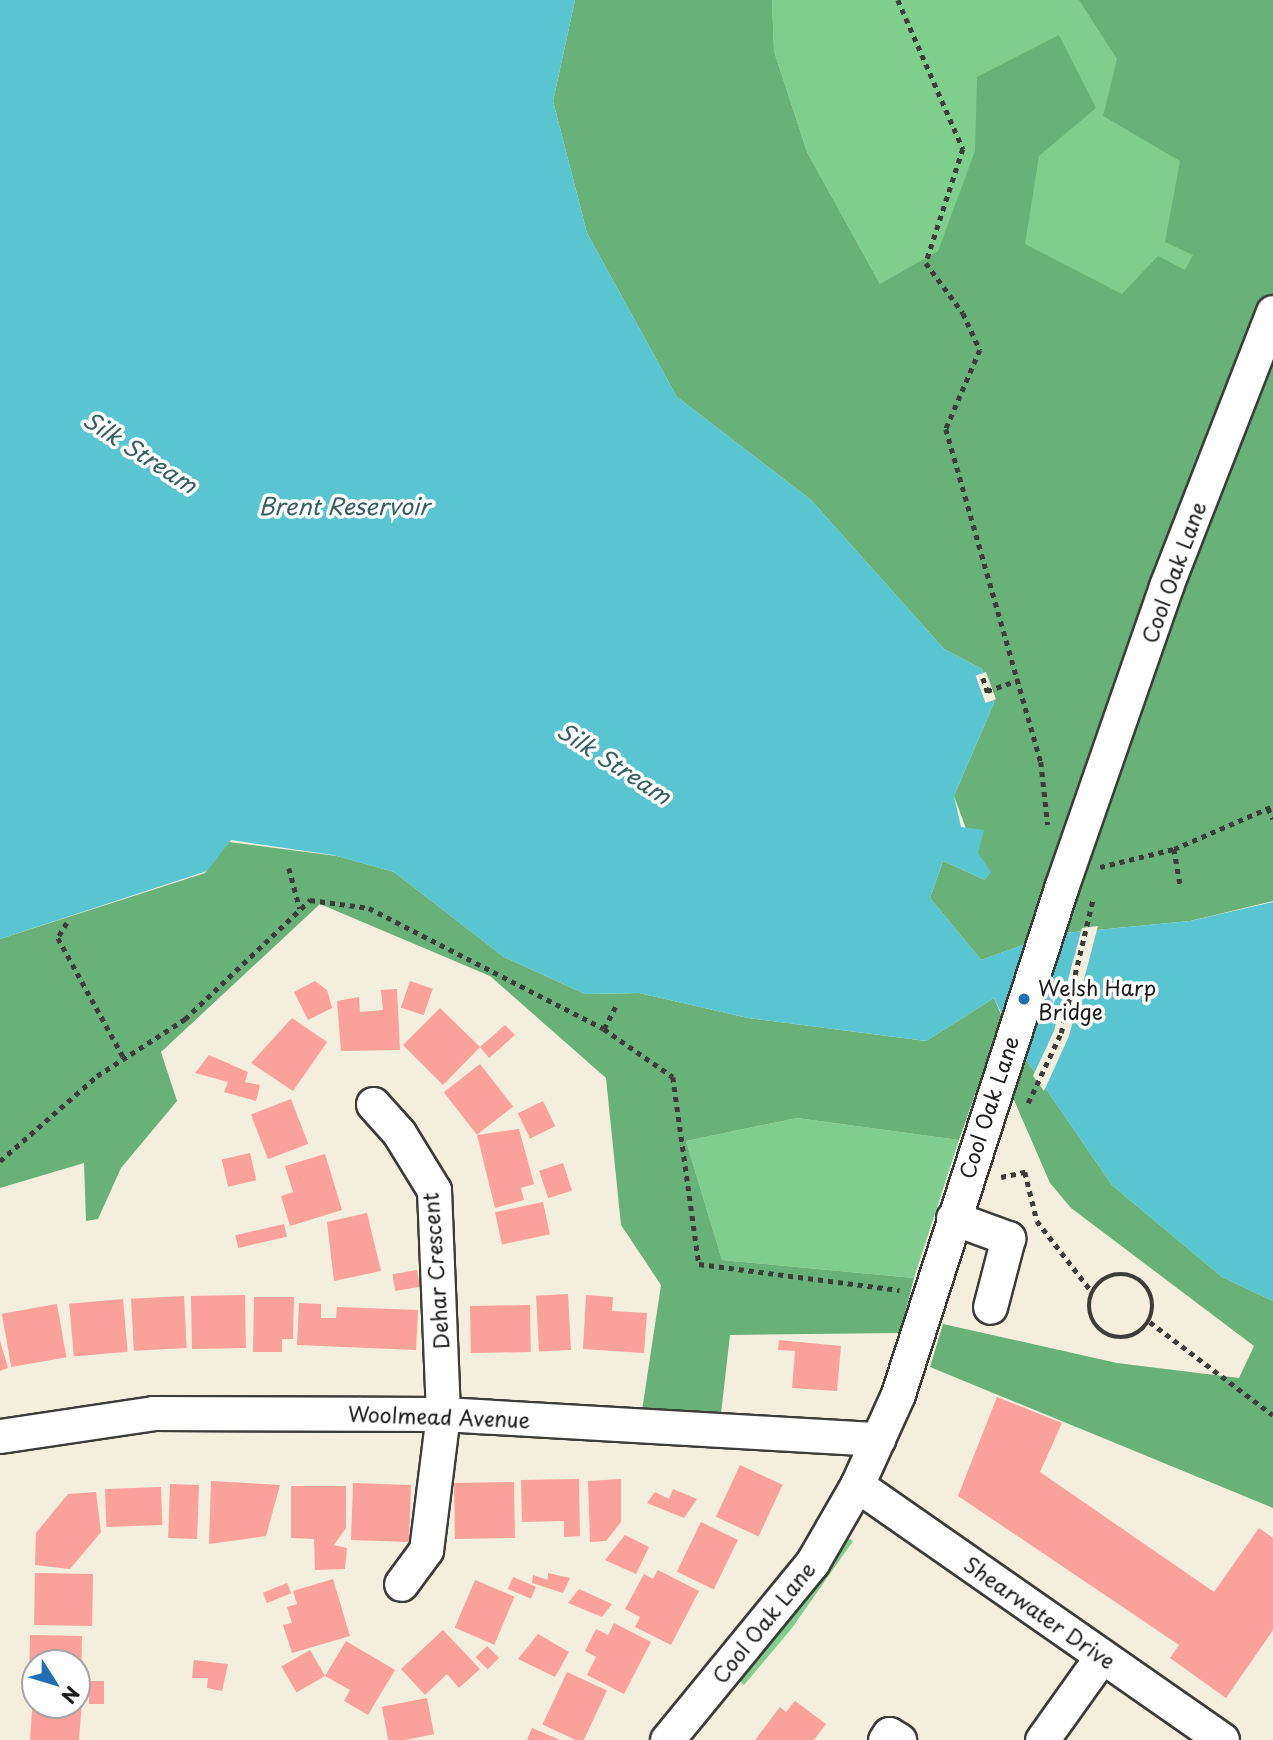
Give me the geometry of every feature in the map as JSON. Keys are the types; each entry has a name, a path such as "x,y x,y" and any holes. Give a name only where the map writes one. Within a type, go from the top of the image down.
{"street":[{"name":"Cool Oak Lane","path":"667,1740 811,1563 857,1485 878,1439 932,1294 1002,1059 1166,586 1273,312"},
{"name":"Dehar Crescent","path":"373,1104 400,1133 434,1190 443,1414 426,1550 401,1584"},
{"path":"953,1218 1008,1238 990,1307"},
{"name":"Woolmead Avenue","path":"0,1436 153,1413 443,1414 878,1439"},
{"name":"Shearwater Drive","path":"857,1485 1222,1740"},
{"path":"1042,1740 1102,1656"},
{"path":"884,1740 889,1734 898,1740"}],"path":[{"path":"898,0 963,149 926,263 962,313 980,350 946,429 1041,762 1049,839"},
{"path":"982,678 988,693 1019,680"},
{"path":"1098,867 1174,849 1271,807 1273,819"},
{"path":"1174,849 1181,887"},
{"path":"289,868 300,909"},
{"path":"0,1161 124,1058 184,1018 310,900 369,908 604,1030 673,1077 699,1264 932,1294"},
{"path":"1024,1113 1061,1033 1092,910"},
{"path":"67,923 58,938 124,1058"},
{"path":"604,1030 615,1007"},
{"path":"993,1179 1024,1172 1037,1222 1092,1292 1094,1324 1111,1337 1134,1336 1150,1322 1150,1292 1136,1277 1116,1274 1092,1292"},
{"path":"1150,1322 1273,1415"}],"green space":[{"path":"575,0 772,0 774,51 807,152 880,284 938,251 975,151 977,77 1059,35 1096,108 1039,156 1025,244 1122,294 1158,256 1185,270 1193,255 1165,242 1180,161 1103,116 1117,59 1079,0 1273,0 1273,901 1190,921 1054,934 981,960 930,898 943,861 985,880 954,796 994,703 982,669 944,649 811,500 677,397 587,233 553,101"},
{"path":"772,0 1088,0 1230,176 1167,339 880,284 807,152 774,51"},
{"path":"229,842 337,856 394,872 504,957 585,994 639,993 748,1018 926,1041 994,998 1002,1017 959,1140 797,1118 686,1141 722,1260 914,1278 900,1333 730,1335 719,1431 640,1424 661,1285 621,1225 606,1078 490,976 320,904 161,1052 177,1101 121,1168 98,1219 86,1221 84,1163 0,1188 0,939 205,873"},
{"path":"1020,1051 1112,1185 1222,1277 1273,1301 1273,1508 930,1367 943,1324 1117,1363 1239,1378 1254,1346 1071,1208 1050,1183 1010,1091"},
{"path":"797,1118 959,1140 914,1278 722,1260 686,1141"},
{"path":"848,1538 853,1541 792,1628 744,1685 740,1681"}],"water":[{"name":"Brent Reservoir","path":"0,0 575,0 553,101 587,233 677,397 811,500 944,649 982,669 994,703 954,796 961,827 984,830 978,853 991,872 985,880 943,861 930,898 981,960 1054,934 1190,921 1273,902 1273,1301 1222,1277 1112,1185 1020,1051 994,998 926,1041 748,1018 639,993 585,994 504,957 394,872 333,855 231,840 207,871 0,939"}],"pier":[{"path":"986,672 996,699 986,703 976,676"},
{"path":"1098,926 1069,1036 1044,1091 1033,1076 1054,1031 1082,928"}],"building":[{"path":"315,981 327,990 332,1008 308,1020 294,992"},
{"path":"410,981 433,989 424,1015 401,1007"},
{"path":"397,989 400,1050 341,1051 337,1001 359,997 360,1012 383,1010 381,990"},
{"path":"440,1008 480,1047 443,1085 403,1045"},
{"path":"292,1018 327,1042 293,1091 251,1063"},
{"path":"505,1025 515,1035 489,1058 480,1047"},
{"path":"209,1055 248,1072 245,1082 260,1085 256,1101 224,1092 228,1082 195,1073"},
{"path":"480,1064 513,1107 477,1135 444,1092"},
{"path":"291,1099 308,1144 268,1159 251,1114"},
{"path":"543,1101 555,1126 530,1138 518,1113"},
{"path":"519,1129 534,1184 521,1188 524,1200 495,1208 477,1135"},
{"path":"250,1153 256,1180 228,1187 222,1160"},
{"path":"325,1154 342,1210 290,1226 281,1196 293,1192 285,1166"},
{"path":"563,1163 572,1191 548,1198 539,1171"},
{"path":"543,1202 550,1234 502,1244 495,1212"},
{"path":"367,1213 381,1271 334,1281 327,1222"},
{"path":"284,1224 287,1237 238,1248 235,1235"},
{"path":"417,1270 420,1287 395,1291 392,1274"},
{"path":"568,1294 571,1350 539,1352 536,1296"},
{"path":"245,1295 246,1348 192,1349 191,1296"},
{"path":"586,1295 613,1297 612,1311 647,1313 644,1353 583,1349"},
{"path":"184,1296 187,1348 134,1351 131,1299"},
{"path":"254,1297 294,1297 293,1339 282,1339 282,1352 253,1352"},
{"path":"123,1299 128,1352 74,1357 69,1304"},
{"path":"299,1303 321,1304 321,1318 336,1318 337,1307 418,1310 416,1350 297,1345"},
{"path":"57,1304 66,1357 11,1367 2,1314"},
{"path":"530,1305 531,1352 471,1353 470,1306"},
{"path":"779,1340 841,1346 837,1391 792,1388 795,1351 778,1350"},
{"path":"0,1341 8,1368 0,1371"},
{"path":"997,1397 1062,1423 1040,1472 1214,1592 1259,1528 1273,1538 1273,1630 1226,1698 1170,1658 1179,1645 958,1496"},
{"path":"740,1465 783,1485 759,1537 716,1517"},
{"path":"579,1479 580,1536 564,1537 564,1521 522,1522 521,1480"},
{"path":"621,1479 621,1522 606,1541 590,1542 588,1481"},
{"path":"211,1481 280,1485 266,1536 209,1544"},
{"path":"514,1482 515,1538 455,1539 454,1483"},
{"path":"353,1483 411,1485 409,1542 351,1540"},
{"path":"170,1484 199,1485 197,1539 168,1538"},
{"path":"291,1486 346,1486 346,1528 334,1545 347,1548 345,1569 315,1570 314,1539 291,1538"},
{"path":"161,1487 162,1525 106,1527 105,1489"},
{"path":"673,1489 697,1499 684,1518 647,1503 655,1492 669,1499"},
{"path":"96,1492 101,1532 70,1569 35,1565 36,1533 68,1494"},
{"path":"701,1522 738,1540 714,1589 677,1571"},
{"path":"625,1535 649,1547 636,1574 605,1560"},
{"path":"658,1570 699,1591 671,1645 635,1627 640,1617 625,1609 644,1574 653,1579"},
{"path":"35,1573 93,1574 92,1626 34,1625"},
{"path":"548,1573 570,1578 563,1593 532,1583 533,1575 548,1580"},
{"path":"513,1577 536,1587 531,1599 508,1589"},
{"path":"333,1579 350,1636 292,1653 283,1625 292,1623 287,1607 297,1604 293,1591"},
{"path":"475,1580 515,1597 494,1645 455,1628"},
{"path":"287,1583 291,1593 267,1603 263,1593"},
{"path":"579,1589 612,1604 602,1617 568,1603"},
{"path":"614,1623 651,1642 624,1694 587,1675 596,1657 585,1651 596,1629 608,1635"},
{"path":"443,1630 480,1669 459,1688 447,1674 425,1695 401,1669"},
{"path":"538,1634 569,1652 555,1677 518,1659"},
{"path":"30,1635 82,1636 82,1649 30,1649"},
{"path":"346,1641 395,1670 368,1715 344,1701 350,1690 325,1676"},
{"path":"487,1646 499,1658 488,1669 476,1657"},
{"path":"310,1650 325,1676 296,1692 281,1666"},
{"path":"194,1660 228,1664 222,1691 207,1688 208,1678 192,1678"},
{"path":"567,1672 607,1691 584,1740 576,1740 542,1725"},
{"path":"91,1681 104,1681 104,1704 91,1704"},
{"path":"427,1698 434,1734 388,1740 382,1707"},
{"path":"795,1701 826,1724 814,1740 755,1740 780,1707 786,1712"},
{"path":"31,1719 81,1719 79,1740 30,1740"},
{"path":"532,1728 560,1740 527,1740"}],"place":[{"name":"Welsh Harp Bridge","path":"1024,999"}],"water label":[{"name":"Silk Stream","path":"140,452"},
{"name":"Silk Stream","path":"614,763"}]}
